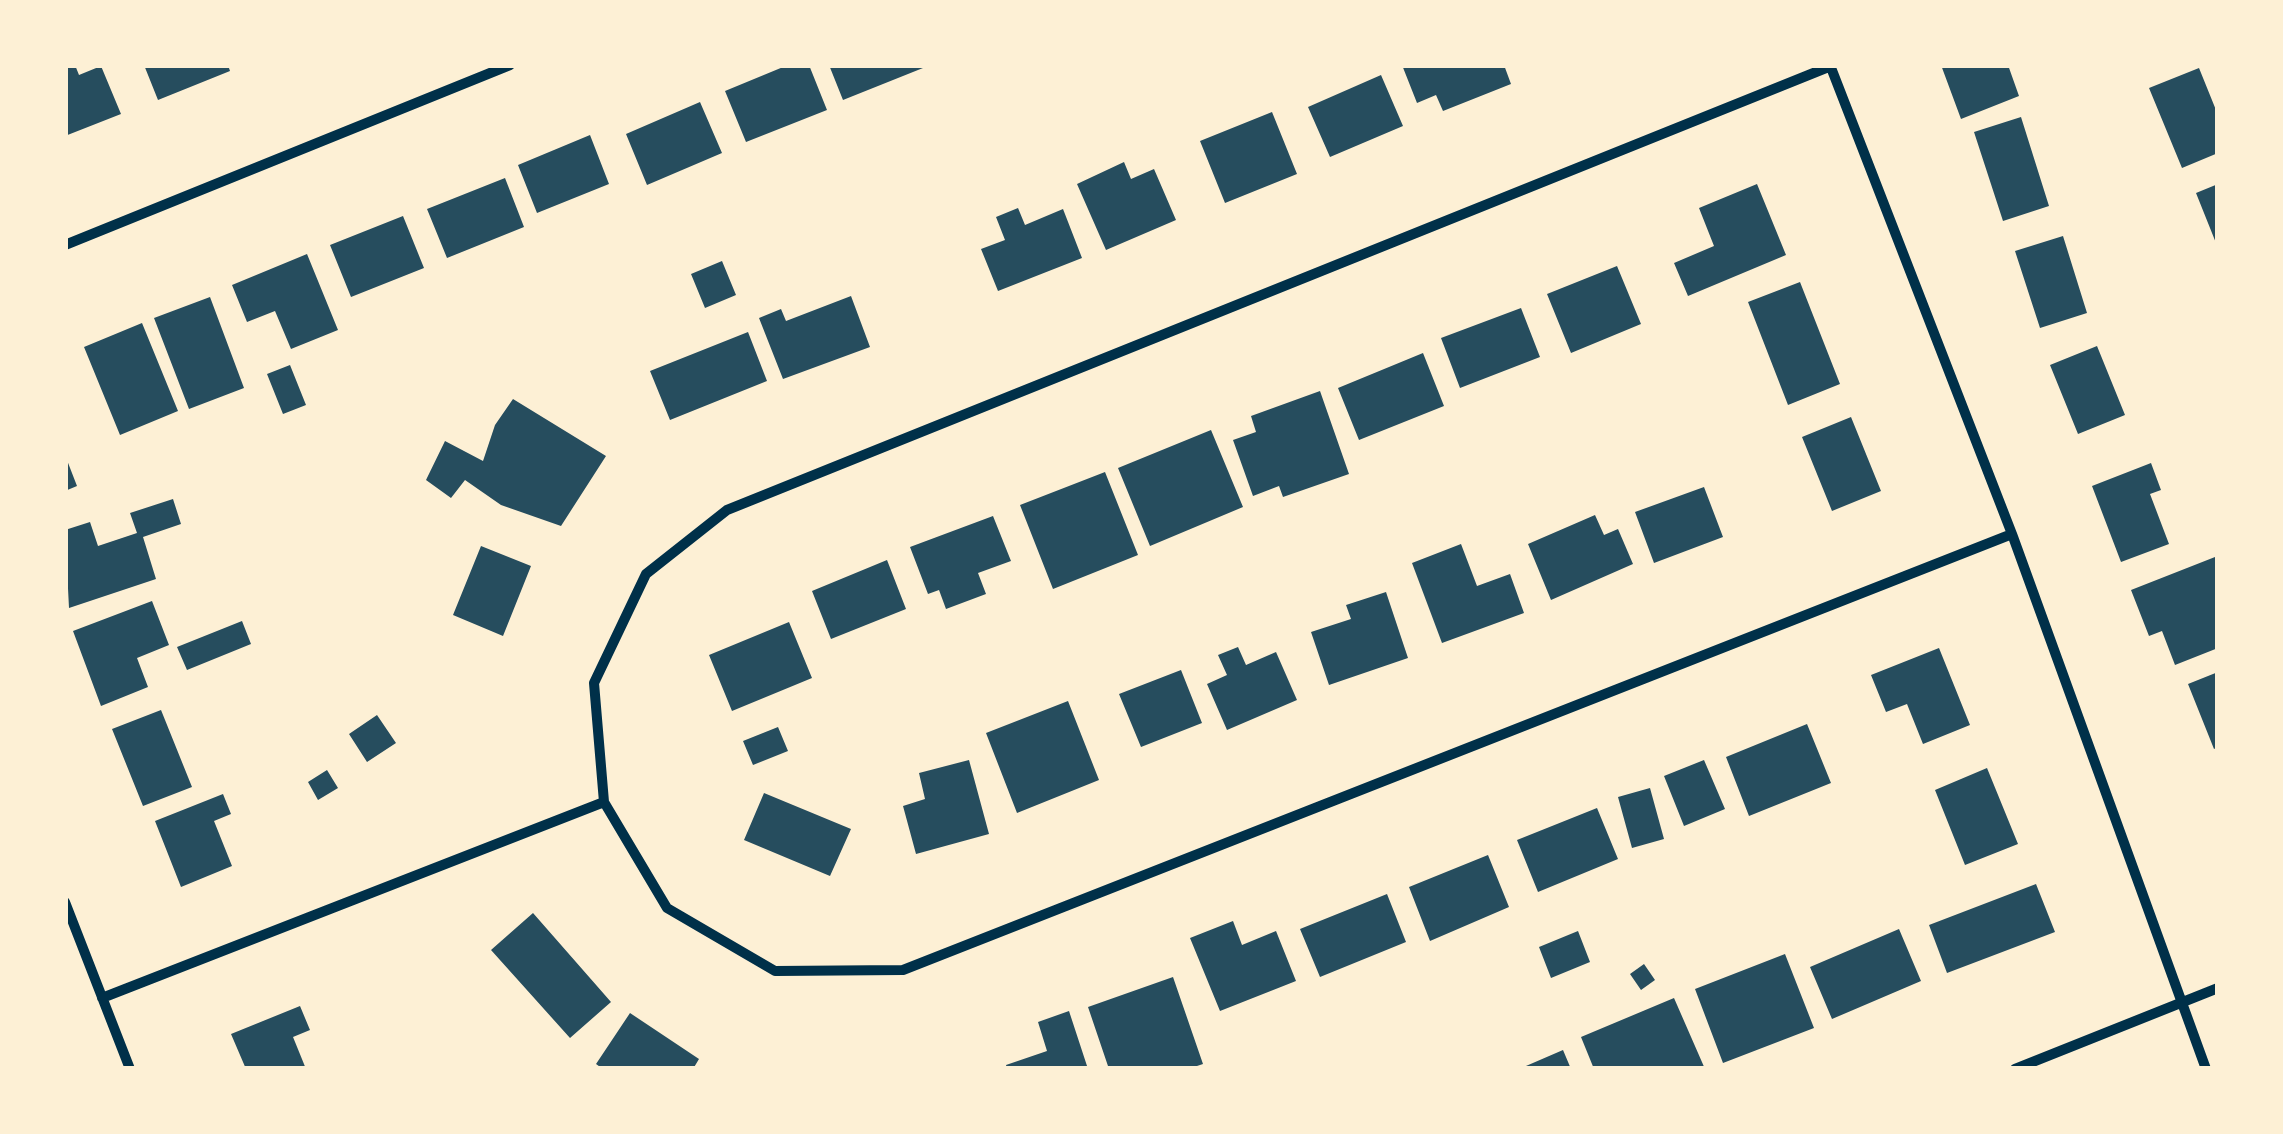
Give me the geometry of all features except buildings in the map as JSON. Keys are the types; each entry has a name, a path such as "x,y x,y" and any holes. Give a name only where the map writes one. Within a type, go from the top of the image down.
{"street":[{"path":"65,245 510,65"},
{"path":"2012,534 904,970 775,970 667,908 604,802 594,684 646,574 727,510 1830,66 2012,534 2206,1069"},
{"path":"102,998 604,802"},
{"path":"65,902 130,1069"},
{"path":"2015,1069 2218,988"}]}
